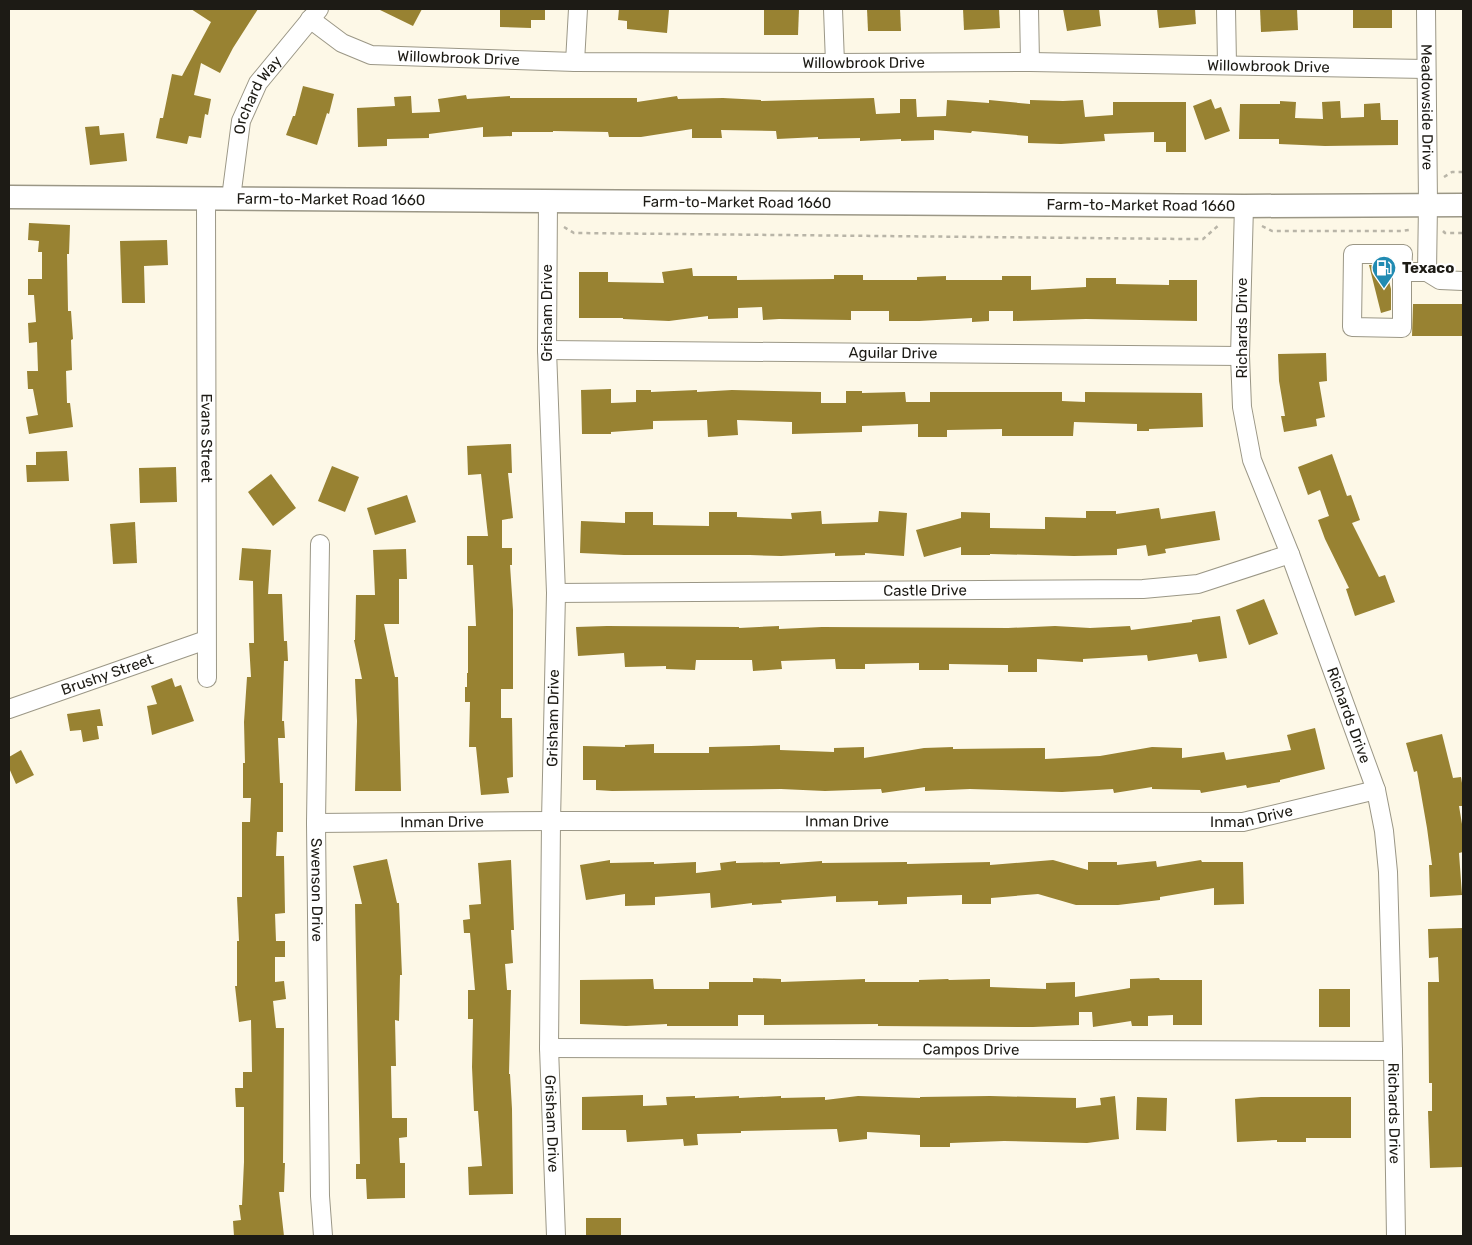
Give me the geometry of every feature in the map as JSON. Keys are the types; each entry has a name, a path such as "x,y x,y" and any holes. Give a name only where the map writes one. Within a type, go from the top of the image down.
{"main road":[{"name":"Farm-to-Market Road 1660","path":"9,197 1244,206 1463,205"}],"street":[{"path":"575,62 578,9"},
{"path":"833,9 835,64"},
{"path":"1029,9 1030,62"},
{"path":"1226,9 1227,64"},
{"name":"Meadowside Drive","path":"1426,9 1427,272"},
{"name":"Willowbrook Drive","path":"315,14 342,44 371,55 575,62 835,64 1030,62 1426,69"},
{"name":"Orchard Way","path":"231,198 241,121 258,83 315,14"},
{"name":"Evans Street","path":"206,198 206,678"},
{"name":"Grisham Drive","path":"548,200 547,350 556,593 549,1048 556,1236"},
{"name":"Richards Drive","path":"1244,206 1240,356 1242,407 1252,460 1290,554 1376,790 1384,831 1388,872 1396,1236"},
{"path":"1353,254 1402,254 1402,272 1402,328 1352,327 1353,254"},
{"path":"1402,272 1427,272 1440,280 1463,281"},
{"name":"Aguilar Drive","path":"547,350 1240,356"},
{"name":"Swenson Drive","path":"320,544 316,823 320,1196 323,1236"},
{"name":"Castle Drive","path":"556,593 1143,589 1198,584 1290,554"},
{"name":"Brushy Street","path":"9,710 206,640"},
{"name":"Inman Drive","path":"316,823 551,821 1243,822 1376,790"},
{"name":"Campos Drive","path":"549,1048 1393,1051"}],"path":[{"path":"1445,177 1452,172 1463,172"},
{"path":"562,226 574,232 1185,240 1203,239 1219,225"},
{"path":"1262,226 1272,231 1409,230"},
{"path":"1442,230 1445,233 1463,233"}],"building":[{"path":"191,9 258,9 233,48 220,73 201,63 194,95 211,99 208,115 205,114 201,138 189,136 187,144 156,138 160,118 163,118 172,74 182,76 211,22"},
{"path":"378,9 422,9 413,26"},
{"path":"500,9 545,9 545,20 531,20 531,28 500,27"},
{"path":"619,9 669,10 667,33 627,29 627,21 618,20"},
{"path":"764,9 799,9 798,35 764,35"},
{"path":"867,9 900,9 901,31 868,31"},
{"path":"963,9 999,9 1000,28 964,30"},
{"path":"1063,9 1099,9 1101,26 1067,31"},
{"path":"1157,9 1195,9 1196,24 1159,28"},
{"path":"1260,9 1297,9 1298,30 1261,32"},
{"path":"1353,9 1392,9 1392,28 1353,28"},
{"path":"303,86 334,94 329,114 327,113 317,145 286,135 293,116 295,116"},
{"path":"466,95 467,99 510,96 510,98 637,98 637,102 677,96 678,99 723,98 761,101 874,98 876,114 900,113 900,99 916,99 917,117 946,116 947,100 989,103 989,100 1030,104 1030,100 1083,100 1085,117 1113,115 1113,102 1186,102 1186,152 1166,152 1166,142 1154,142 1154,132 1104,134 1105,141 1061,144 1028,143 1028,136 972,131 971,133 934,130 934,140 860,141 860,138 818,139 818,137 777,139 776,131 721,130 722,138 692,138 692,129 641,137 609,137 608,132 553,131 512,132 512,136 483,137 483,127 429,134 429,138 387,139 387,146 358,147 357,108 395,106 394,97 411,96 412,113 440,112 438,99"},
{"path":"1211,99 1215,109 1221,107 1230,131 1205,140 1193,106"},
{"path":"1280,101 1296,102 1295,118 1323,119 1322,102 1340,101 1341,118 1364,117 1364,104 1380,103 1381,120 1398,120 1398,145 1325,146 1279,144 1279,139 1239,139 1240,104 1280,104"},
{"path":"99,126 100,135 124,133 127,161 90,165 85,127"},
{"path":"29,223 70,225 69,254 67,254 68,311 71,311 73,339 71,340 72,370 66,371 67,403 70,403 73,427 29,434 26,417 38,415 33,389 28,389 27,371 38,371 37,342 29,343 28,323 36,322 34,295 28,295 28,279 42,279 42,252 38,252 39,241 28,240"},
{"path":"167,240 168,265 144,266 145,303 122,303 120,241"},
{"path":"1369,265 1385,265 1391,289 1391,310 1381,313"},
{"path":"692,268 693,276 737,276 737,280 834,279 834,275 863,275 863,280 917,280 917,277 946,276 946,280 1002,280 1002,276 1031,276 1031,290 1086,287 1086,278 1116,278 1116,284 1169,285 1169,280 1197,280 1197,321 1086,319 1013,321 1013,311 989,311 989,321 972,322 972,318 889,321 889,311 851,311 851,320 763,320 762,307 738,308 738,318 708,319 708,316 669,321 579,318 579,272 608,272 608,282 664,283 662,272"},
{"path":"1413,304 1463,304 1463,336 1412,336"},
{"path":"1326,353 1327,381 1319,382 1325,417 1316,419 1317,426 1284,432 1281,416 1285,416 1279,381 1278,354"},
{"path":"611,389 611,403 636,402 636,390 651,390 651,392 732,390 821,392 821,403 846,403 846,391 862,391 862,393 905,392 906,402 930,402 930,392 1062,392 1062,401 1085,402 1085,392 1202,393 1203,427 1137,431 1137,424 1074,422 1073,436 1002,436 1002,429 947,430 947,437 918,437 918,424 862,426 862,432 792,434 792,422 737,420 738,435 708,437 707,420 653,421 653,429 611,432 611,434 582,434 581,390"},
{"path":"511,444 512,473 508,473 513,518 502,520 502,548 512,548 512,565 510,565 513,610 513,689 501,689 501,718 512,718 513,777 507,778 509,793 481,795 476,747 469,747 470,702 465,702 465,687 467,687 468,673 468,626 476,626 473,565 467,565 467,536 488,536 481,474 468,475 467,446"},
{"path":"67,451 69,481 27,482 26,465 36,465 36,452"},
{"path":"1332,454 1347,496 1351,495 1360,520 1352,523 1379,577 1385,575 1395,602 1355,616 1346,589 1349,588 1325,539 1318,520 1329,516 1320,490 1308,495 1298,467"},
{"path":"332,466 359,477 345,512 318,501"},
{"path":"176,467 177,502 140,503 139,468"},
{"path":"271,474 296,508 273,526 248,492"},
{"path":"407,495 416,522 375,535 367,508"},
{"path":"1159,508 1161,519 1215,511 1220,540 1165,549 1166,553 1148,556 1146,545 1117,549 1117,555 961,555 961,547 924,557 916,530 961,518 961,512 990,513 990,528 1045,529 1045,517 1086,518 1086,511 1116,511 1116,514"},
{"path":"821,511 822,524 878,522 879,511 907,513 904,556 865,553 865,555 835,556 835,553 781,556 580,553 581,521 625,523 625,512 653,512 653,525 709,526 709,512 737,512 737,517 792,519 791,513"},
{"path":"135,522 137,563 113,564 110,524"},
{"path":"242,548 271,550 268,594 282,594 284,641 287,641 288,661 284,661 282,721 284,721 285,738 278,738 280,783 283,783 283,832 277,832 276,856 284,856 285,913 275,914 276,941 285,941 285,957 275,957 275,982 284,981 286,999 273,1001 276,1028 284,1028 283,1163 285,1163 284,1192 279,1192 284,1236 234,1236 233,1221 241,1220 239,1205 242,1205 244,1162 244,1107 236,1107 235,1088 243,1088 243,1072 252,1072 251,1020 239,1022 235,986 237,986 237,941 239,941 237,897 242,897 242,822 250,822 251,798 243,798 243,763 245,763 244,722 247,677 251,677 249,643 254,643 253,581 239,580"},
{"path":"406,549 407,579 399,579 399,624 384,624 395,677 398,677 401,791 355,791 357,721 355,679 362,679 354,640 356,595 375,595 373,550"},
{"path":"1264,599 1278,634 1249,645 1236,610"},
{"path":"1220,616 1227,658 1199,662 1197,654 1148,661 1147,655 1083,659 1083,662 1037,659 1037,672 1008,672 1008,665 949,664 949,670 919,670 919,663 865,664 865,669 836,669 835,659 781,661 782,669 753,671 752,660 696,660 695,670 666,669 666,666 625,667 624,653 578,656 576,627 739,628 779,626 779,629 822,627 1008,628 1055,626 1090,628 1130,626 1131,630 1192,622 1192,620"},
{"path":"172,678 175,687 181,685 194,721 152,735 147,706 157,704 151,686"},
{"path":"100,709 103,726 97,726 99,739 83,742 81,730 70,731 67,714"},
{"path":"1315,728 1325,769 1280,780 1280,782 1247,788 1246,785 1201,793 1200,790 1152,789 1152,787 1114,793 1113,789 1062,792 970,789 925,791 925,787 882,793 881,789 825,791 781,789 612,791 596,790 596,780 583,780 583,746 625,747 625,745 654,744 654,753 709,753 709,747 780,745 780,750 834,752 834,748 864,747 864,758 924,748 1045,748 1045,759 1100,756 1152,747 1182,748 1182,758 1224,752 1226,760 1291,750 1287,735"},
{"path":"1442,734 1453,778 1461,777 1463,789 1463,806 1459,806 1463,830 1463,852 1459,853 1462,895 1430,897 1429,865 1432,865 1427,828 1417,771 1414,772 1406,743"},
{"path":"21,750 34,775 16,784 9,768 9,757"},
{"path":"387,859 397,903 399,903 402,975 400,975 399,1021 395,1020 396,1066 391,1066 392,1118 407,1118 407,1137 399,1138 400,1163 405,1163 405,1198 367,1199 366,1179 356,1179 356,1164 360,1164 355,904 362,904 353,866"},
{"path":"511,860 514,930 511,930 513,963 505,964 507,990 511,990 509,1074 512,1109 513,1194 469,1195 468,1167 482,1166 478,1111 474,1111 472,1067 473,1019 468,1019 468,990 475,990 470,933 464,933 463,920 470,919 469,905 481,904 478,863"},
{"path":"610,860 610,863 654,862 654,864 696,862 696,873 721,870 720,863 736,861 736,863 780,862 780,864 822,861 822,863 907,862 907,864 990,862 990,865 1053,860 1088,870 1088,862 1117,862 1117,865 1156,861 1157,867 1201,860 1202,862 1243,862 1244,904 1214,905 1214,888 1160,897 1160,900 1118,905 1076,905 1038,894 991,898 991,904 962,904 962,895 907,897 907,904 878,905 878,901 836,902 836,896 781,900 782,903 752,905 752,903 711,908 710,893 655,897 655,905 625,906 625,894 586,900 580,865"},
{"path":"1463,928 1463,1167 1430,1168 1428,1111 1432,1111 1432,1083 1429,1083 1428,982 1439,982 1438,957 1429,958 1428,929"},
{"path":"753,978 781,979 781,982 865,979 865,982 919,982 919,980 990,979 990,987 1046,989 1046,983 1075,982 1075,997 1130,988 1130,979 1202,980 1202,1025 1173,1025 1173,1015 1148,1016 1148,1026 1132,1026 1131,1021 1093,1027 1092,1012 1079,1012 1079,1025 1033,1027 878,1026 878,1024 764,1025 764,1015 738,1015 738,1026 580,1024 580,980 653,979 654,989 709,989 709,982 753,982"},
{"path":"1319,989 1350,989 1350,1027 1319,1027"},
{"path":"643,1095 643,1106 667,1105 666,1097 695,1096 695,1098 739,1096 739,1098 781,1096 781,1098 825,1097 825,1100 858,1096 920,1098 990,1096 1076,1098 1076,1108 1101,1105 1100,1098 1115,1096 1119,1139 1087,1143 1004,1141 950,1143 950,1147 920,1147 920,1135 867,1132 867,1139 839,1142 837,1129 697,1134 698,1145 684,1146 683,1139 627,1142 626,1130 582,1130 582,1097"},
{"path":"1137,1097 1167,1098 1166,1131 1136,1130"},
{"path":"1261,1097 1351,1097 1351,1138 1306,1138 1306,1142 1277,1142 1277,1140 1237,1142 1235,1099"},
{"path":"586,1218 621,1218 621,1236 586,1236"}],"place":[{"name":"Texaco","path":"1384,289"}]}
